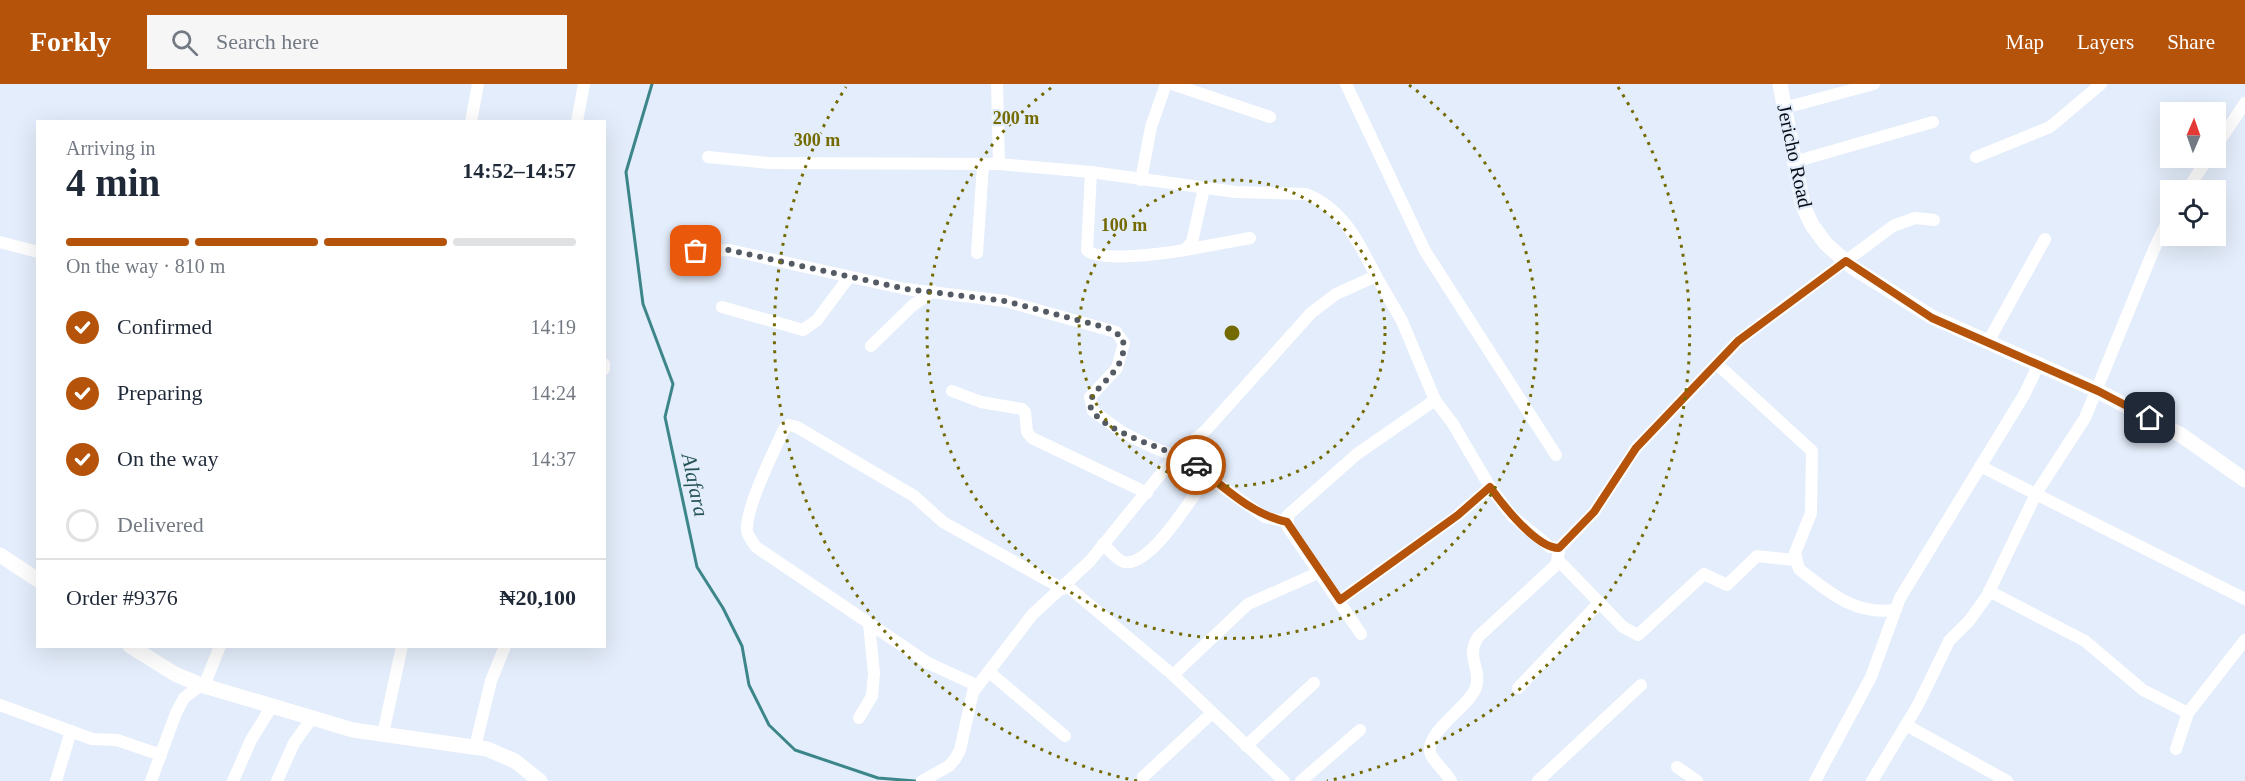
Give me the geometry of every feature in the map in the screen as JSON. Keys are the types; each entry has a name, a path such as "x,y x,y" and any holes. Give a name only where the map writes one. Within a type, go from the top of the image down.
{"street":[{"path":"471,120 478,84"},
{"path":"577,120 584,84"},
{"path":"997,84 999,165"},
{"path":"1141,180 1151,127 1166,84"},
{"path":"1172,84 1270,117"},
{"path":"1346,84 1425,251 1556,455"},
{"name":"Jericho Road","path":"1780,84 1803,206 1812,225 1826,244 1846,261 1932,318 2098,391 2181,435 2245,480"},
{"path":"1784,108 1874,84"},
{"path":"1976,157 2050,127 2101,84"},
{"path":"2226,131 2245,103"},
{"path":"1794,162 1933,122"},
{"path":"708,157 770,163 999,165 1091,172 1204,189 1236,192 1295,192 1315,197 1343,220 1354,233 1402,321 1435,400 1453,424 1490,487 1512,516 1558,554 1599,603 1623,627 1638,635 1704,574 1727,585 1759,555 1795,560"},
{"path":"977,253 983,166"},
{"path":"1091,172 1088,250 1090,254 1144,256 1200,250 1250,238"},
{"path":"1185,250 1192,242 1204,189"},
{"path":"1450,780 1432,756 1430,748 1435,735 1474,694 1477,684 1471,652 1473,644 1556,565 1558,554 1594,512 1636,448 1738,341 1893,226 1915,218 1934,220"},
{"path":"1872,781 1906,725 1949,641 1969,621 1989,591 2037,492 2085,418 2160,237"},
{"path":"1988,342 2045,239"},
{"path":"0,242 36,251"},
{"path":"696,251 729,250 849,277 1005,301 1116,332 1124,343 1121,359 1111,378 1092,393 1090,405 1097,416 1154,448 1178,454 1265,517 1287,522"},
{"path":"922,781 949,766 955,759 976,686 1032,615 1065,587 1178,454 1206,430 1311,313 1336,294 1376,276"},
{"path":"722,307 803,330 817,320 849,277"},
{"path":"871,346 912,306 933,291"},
{"path":"1716,363 1812,451 1811,513 1795,560 1799,569 1851,605 1879,612 1894,610"},
{"path":"1815,781 1871,677 1884,648 1894,610 2025,395 2038,364"},
{"path":"952,391 981,402 1022,409 1025,412 1028,432 1032,438 1147,493"},
{"path":"1361,634 1287,522 1288,515 1357,454 1435,400"},
{"path":"976,686 928,663 756,547 747,533 759,488 787,426 797,427 914,496 943,522 1065,587 1173,675 1284,781"},
{"path":"1980,466 2037,492 2245,599"},
{"path":"1103,544 1122,562 1136,563 1151,552 1208,475"},
{"path":"1340,600 1458,515 1490,487"},
{"path":"0,555 36,579"},
{"path":"1173,675 1248,604 1320,572"},
{"path":"1989,591 2085,641 2142,690 2188,713"},
{"path":"1518,688 1599,603"},
{"path":"859,718 872,696 874,673 869,624"},
{"path":"2176,748 2188,713 2245,640"},
{"path":"133,648 175,674 202,686 353,730 474,747 502,754 540,781"},
{"path":"151,781 184,698 202,686 219,648"},
{"path":"383,734 402,648"},
{"path":"474,747 491,681 504,648"},
{"path":"989,672 1065,736"},
{"path":"1246,746 1314,683"},
{"path":"1539,781 1641,685"},
{"path":"0,705 92,739 117,740 161,755"},
{"path":"232,781 251,740 272,706"},
{"path":"1143,777 1212,713"},
{"path":"277,781 294,743 312,718"},
{"path":"1906,725 2007,781"},
{"path":"1301,781 1360,730"},
{"path":"56,781 70,731"},
{"path":"1677,767 1697,781"}],"waterway":[{"name":"Alafara","path":"652,84 626,172 643,304 673,384 665,417 697,567 723,608 742,646 749,685 769,725 795,750 878,778 915,781"}],"way so far":[{"path":"696,251 729,250 801,268 906,289 1005,301 1108,328 1122,337 1124,343 1121,359 1111,378 1090,397 1089,401 1093,411 1122,432 1154,448 1178,454 1196,465"}],"route":[{"path":"1196,465 1218,484 1265,517 1287,522 1288,527 1340,600 1458,515 1490,487 1512,516 1550,547 1559,548 1594,512 1636,448 1738,341 1846,261 1932,318 2098,391 2150,418"}]}
